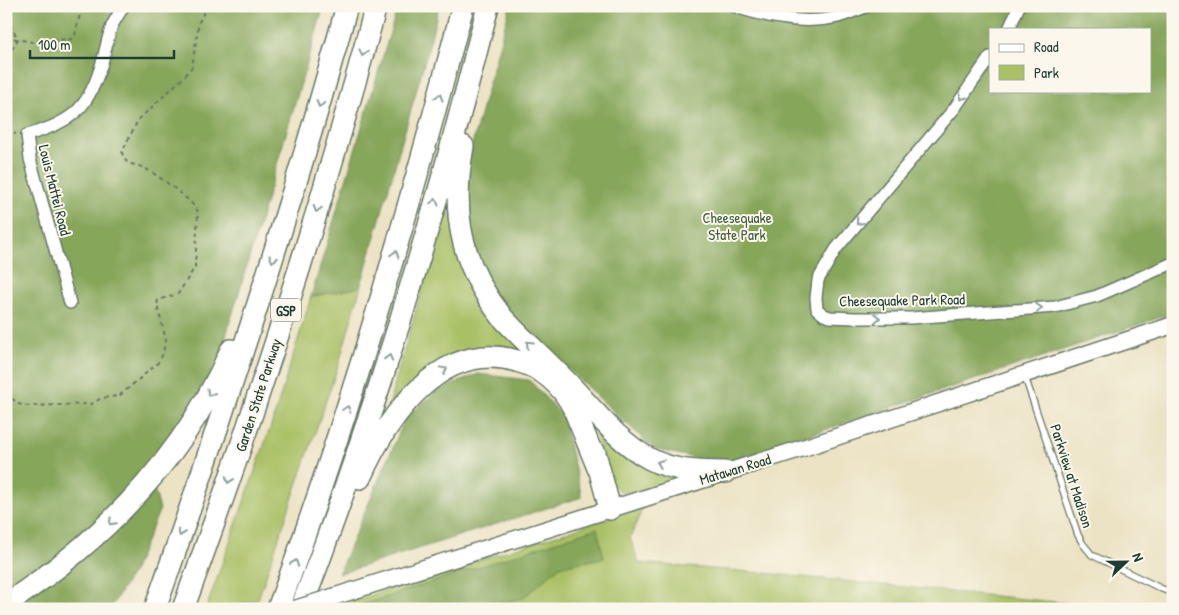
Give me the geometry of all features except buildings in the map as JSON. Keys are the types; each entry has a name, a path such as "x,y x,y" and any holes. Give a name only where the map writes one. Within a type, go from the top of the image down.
{"highway":[{"name":"Garden State Parkway","path":"155,609 264,288 310,138 347,6"},
{"name":"Garden State Parkway","path":"183,609 278,336 337,143 376,6"},
{"path":"278,609 307,529 368,344 414,187 463,6"},
{"path":"301,609 328,537 399,327 440,187 488,6"},
{"path":"479,42 470,115 458,184 459,220 464,249 475,277 494,307 510,326 622,438 650,459 665,465 702,472 725,472"},
{"path":"6,604 47,576 80,550 116,517 147,483 177,445 209,396 264,288"},
{"path":"328,537 356,489 371,457 401,409 434,376 450,366 470,359 491,356 514,360 534,367 549,377 564,391 572,404 598,468"},
{"path":"575,392 586,415 610,509"}],"main road":[{"name":"Matawan Road","path":"295,609 725,472 1173,325"}],"street":[{"name":"Louis Mattei Road","path":"70,303 30,158 27,135 46,130 65,121 79,110 96,81 112,26 124,6"},
{"path":"734,6 772,16 807,21 838,17 868,6"},
{"path":"1009,28 1019,6"},
{"name":"Cheesequake Park Road","path":"989,58 954,109 836,249 818,280 816,298 818,309 830,317 874,318 920,317 1055,307 1097,296 1173,263"}],"lane":[{"name":"Parkview at Madison","path":"1024,374 1078,535 1083,544 1092,555 1173,593"}],"path":[{"path":"6,37 42,44 51,40 72,39 75,35 82,6"},
{"path":"6,394 18,404 29,406 91,404 102,398 119,396 157,364 162,356 166,340 157,305 158,300 178,294 195,267 198,212 189,200 152,173 129,163 123,158 122,152 138,120 182,79 192,67 200,22 207,6"},
{"path":"6,18 18,39"},
{"path":"6,59 18,39"}],"green space":[{"path":"6,6 324,6 220,356 154,488 160,509 133,572 110,609 6,609"},
{"path":"398,6 439,6 362,282 357,288 314,296 310,300"},
{"name":"Cheesequake State Park","path":"510,6 1173,6 1173,313 723,464 654,449 498,304 461,221 462,181"},
{"path":"452,186 557,379 476,354 387,418 393,389"},
{"path":"362,282 339,363 258,599 227,609 206,609 274,417 310,300 314,296 356,288"},
{"path":"478,374 529,380 562,415 582,497 338,574 406,417 437,391"},
{"path":"591,418 690,476 634,493 626,493 620,490 609,480"},
{"path":"643,507 630,538 639,563 763,573 1126,609 328,609"},
{"path":"597,528 604,558 560,566 523,598 475,609 350,609"}]}
